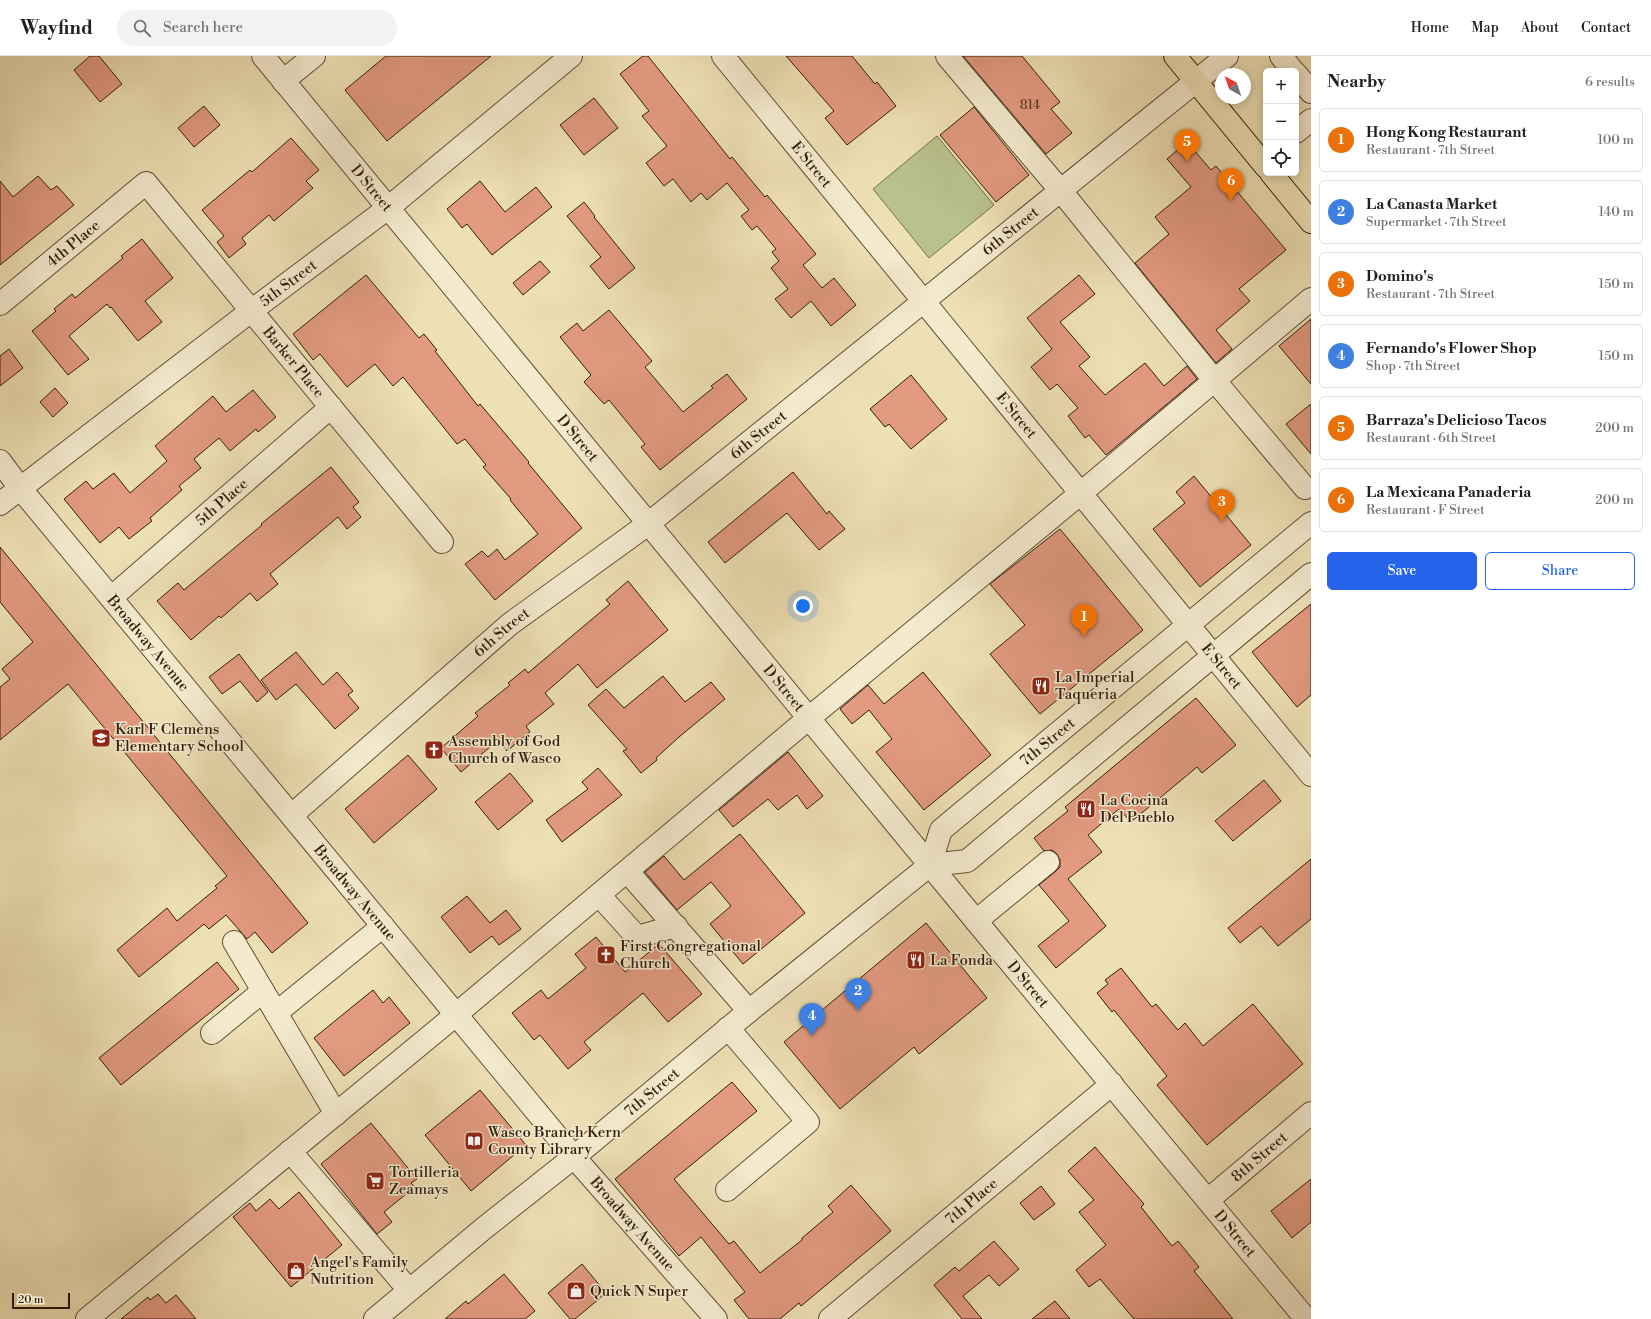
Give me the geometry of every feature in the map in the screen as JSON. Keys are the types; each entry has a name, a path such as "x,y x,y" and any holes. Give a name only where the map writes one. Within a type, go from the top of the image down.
{"main road":[{"path":"1175,56 1263,160"},
{"path":"1275,176 1311,222"}],"street":[{"name":"D Street","path":"262,56 1208,1200 1296,1315"},
{"path":"283,81 314,56"},
{"name":"5th Street","path":"0,504 251,311 388,208 571,56"},
{"name":"E Street","path":"723,56 1082,493 1311,775"},
{"path":"947,56 1061,191 1305,488"},
{"name":"6th Street","path":"292,815 510,624 648,524 1227,56"},
{"path":"1281,56 1291,68"},
{"path":"1299,78 1311,92"},
{"path":"1299,130 1311,120"},
{"name":"4th Place","path":"0,304 146,183"},
{"name":"Barker Place","path":"146,183 442,542"},
{"path":"87,1319 456,1015 810,718 1082,493 1311,299"},
{"name":"5th Place","path":"112,597 331,407"},
{"name":"Broadway Avenue","path":"0,461 20,488 112,597 574,1157 716,1319"},
{"name":"7th Street","path":"375,1319 483,1229 574,1157 728,1028 930,865 941,830 1311,523"},
{"path":"930,865 967,861 1311,574"},
{"path":"976,921 1048,862"},
{"path":"628,871 749,1011"},
{"path":"599,895 637,937 676,926"},
{"path":"276,1013 383,926"},
{"path":"234,942 336,1114"},
{"path":"212,1033 263,991"},
{"path":"727,1190 808,1122 728,1028"},
{"name":"7th Place","path":"830,1319 1112,1084"},
{"name":"8th Street","path":"1208,1200 1311,1113"},
{"path":"290,1151 409,1290"}],"green space":[{"path":"937,136 994,205 929,258 873,189"}],"building":[{"path":"90,56 99,56 122,84 100,102 74,70"},
{"path":"386,56 491,56 387,141 345,90"},
{"path":"643,56 648,56 730,159 732,157 765,197 767,195 816,254 803,265 822,288 834,278 856,305 831,326 811,301 791,318 775,299 788,289 771,268 779,261 772,252 776,249 757,226 752,230 741,216 749,210 727,183 707,200 701,193 691,202 673,179 664,186 646,163 667,146 642,116 649,111 620,74"},
{"path":"786,56 852,56 875,84 877,82 896,106 847,145 825,118 834,111"},
{"path":"963,56 1022,56 1060,102 1051,109 1072,133 1046,154"},
{"path":"594,98 618,128 584,155 560,125"},
{"path":"204,106 220,125 194,147 178,128"},
{"path":"974,107 1029,175 996,202 940,135"},
{"path":"291,138 319,170 306,181 313,188 274,221 269,215 242,238 246,244 229,258 217,242 224,236 202,210 250,170 252,172"},
{"path":"1187,142 1211,170 1216,166 1286,250 1239,289 1250,301 1216,330 1232,349 1216,363 1135,263 1169,234 1155,217 1191,187 1167,159"},
{"path":"38,176 51,190 57,186 74,205 0,265 0,181 13,197"},
{"path":"480,181 505,212 536,187 552,207 492,255 467,224 462,228 447,209"},
{"path":"584,202 595,216 594,217 635,268 609,289 590,266 601,257 567,216"},
{"path":"142,239 173,278 145,301 162,322 138,341 107,304 69,336 89,359 68,375 32,331 56,311 54,309 72,294 75,298 123,258 121,256"},
{"path":"540,261 550,272 523,295 513,283"},
{"path":"366,275 419,338 424,334 437,350 435,351 478,406 480,404 582,528 495,600 465,564 482,551 488,557 497,549 505,560 538,534 510,500 511,499 483,467 486,465 465,439 457,444 403,377 393,386 375,364 347,387 320,354 313,360 293,334"},
{"path":"1079,275 1095,294 1060,322 1090,357 1079,366 1105,395 1145,363 1164,386 1187,366 1197,379 1106,455 1089,435 1085,438 1068,416 1078,408 1057,384 1050,390 1031,367 1052,349 1027,318"},
{"path":"609,310 652,361 645,367 683,412 713,388 711,386 727,374 747,399 660,470 641,447 645,444 609,400 604,404 584,382 591,375 560,337 577,323 583,331"},
{"path":"1311,319 1311,384 1279,346"},
{"path":"9,349 23,368 0,386 0,356"},
{"path":"911,375 947,419 911,449 889,424 885,427 870,409"},
{"path":"55,388 68,403 53,417 40,402"},
{"path":"253,390 276,417 258,432 256,429 230,451 219,438 194,459 201,468 179,486 182,490 150,518 152,521 129,539 119,527 100,543 64,499 86,481 93,489 114,473 130,493 167,461 155,446 213,396 226,412"},
{"path":"1311,404 1311,454 1286,424"},
{"path":"331,467 359,502 353,507 361,517 347,529 338,517 270,574 278,584 257,601 250,593 221,618 219,616 191,640 157,601 178,583 184,590 262,525 261,524"},
{"path":"793,472 827,514 829,511 845,529 819,550 787,513 725,563 708,542"},
{"path":"1194,476 1251,545 1200,587 1153,529 1185,503 1176,492"},
{"path":"1060,529 1143,630 1040,714 990,654 1025,625 990,584"},
{"path":"0,547 308,923 272,953 255,932 247,939 226,915 209,929 204,924 139,977 117,950 167,908 177,921 217,888 215,886 227,876 68,684 0,740 0,687 10,679 2,669 33,642 0,602"},
{"path":"628,581 668,630 597,688 578,664 545,693 554,704 526,726 530,732 507,751 498,740 461,772 441,748 478,716 475,713 510,685 508,683 525,669 528,673 610,604 606,600"},
{"path":"1311,604 1311,695 1297,707 1252,652"},
{"path":"296,652 323,685 337,672 353,691 348,695 359,708 335,729 296,684 276,700 261,680"},
{"path":"239,654 268,692 257,702 240,681 222,694 209,677"},
{"path":"923,672 991,755 924,810 876,752 892,739 869,710 852,724 840,709 868,685 884,704"},
{"path":"663,676 685,702 711,682 725,699 679,737 656,758 657,760 641,773 623,751 627,749 588,705 606,689 624,708"},
{"path":"1196,698 1236,745 1202,773 1197,767 1131,822 1119,809 1088,835 1102,852 1068,879 1106,926 1056,968 1038,946 1069,921 1039,885 1060,867 1060,860 1057,854 1052,850 1044,851 1034,838 1068,811 1065,807"},
{"path":"788,752 823,796 807,809 797,795 778,810 768,799 733,827 719,810"},
{"path":"408,755 437,789 374,843 345,809"},
{"path":"598,768 622,795 562,842 546,820 588,789 582,782"},
{"path":"510,773 533,801 498,830 475,802"},
{"path":"1264,780 1281,801 1233,841 1215,821"},
{"path":"740,834 805,913 743,964 710,924 731,906 711,882 677,910 645,872 664,856 684,880"},
{"path":"1311,859 1311,919 1278,946 1261,926 1240,943 1228,928"},
{"path":"467,896 490,923 506,910 521,929 499,945 492,936 470,953 441,917"},
{"path":"926,923 987,998 919,1054 914,1047 840,1109 784,1042"},
{"path":"596,937 625,972 659,944 702,994 668,1022 643,993 584,1042 591,1050 568,1069 540,1035 534,1040 512,1013 541,990 548,999 586,968 575,954"},
{"path":"217,962 239,989 121,1085 99,1058"},
{"path":"1121,968 1152,1007 1156,1004 1178,1030 1185,1023 1203,1046 1253,1004 1303,1064 1207,1145 1157,1085 1167,1076 1114,1010 1112,1012 1097,993 1108,984 1105,980"},
{"path":"373,990 383,1003 389,997 410,1023 344,1076 314,1038"},
{"path":"732,1082 757,1111 674,1179 729,1244 734,1241 760,1273 802,1240 802,1238 833,1212 828,1206 851,1185 891,1231 801,1306 799,1303 780,1319 749,1319 734,1300 745,1292 701,1237 679,1256 615,1179"},
{"path":"480,1090 526,1145 471,1191 425,1135"},
{"path":"371,1123 417,1179 411,1183 415,1187 384,1212 392,1222 377,1234 321,1164"},
{"path":"1095,1147 1144,1204 1141,1207 1172,1246 1178,1241 1199,1267 1194,1271 1233,1319 1134,1319 1100,1279 1089,1287 1076,1270 1106,1245 1079,1212 1094,1200 1068,1171"},
{"path":"1311,1179 1311,1222 1292,1238 1271,1211"},
{"path":"1041,1186 1055,1204 1034,1220 1020,1203"},
{"path":"299,1192 342,1245 291,1287 233,1217 250,1203 256,1211 270,1199 279,1209"},
{"path":"994,1241 1019,1269 999,1286 989,1275 963,1296 982,1319 962,1319 934,1285 955,1267 959,1271"},
{"path":"582,1264 606,1293 575,1319 570,1319 548,1293"},
{"path":"504,1274 535,1311 525,1319 445,1319 466,1301 468,1304"},
{"path":"158,1294 166,1303 176,1295 196,1319 121,1319 148,1297 150,1300"},
{"path":"1055,1301 1070,1319 1032,1319"}],"place":[{"name":"Barraza's Delicioso Tacos","path":"1187,162"},
{"name":"La Mexicana Panaderia","path":"1231,201"},
{"name":"Domino's","path":"1222,522"},
{"name":"Hong Kong Restaurant","path":"1084,637"},
{"name":"La Imperial Taqueria","path":"1041,686"},
{"name":"Karl F Clemens Elementary School","path":"101,738"},
{"name":"Assembly of God Church of Wasco","path":"434,750"},
{"name":"La Cocina Del Pueblo","path":"1086,809"},
{"name":"First Congregational Church","path":"606,955"},
{"name":"La Fonda","path":"916,960"},
{"name":"La Canasta Market","path":"858,1011"},
{"name":"Fernando's Flower Shop","path":"812,1036"},
{"name":"Wasco Branch Kern County Library","path":"474,1141"},
{"name":"Tortilleria Zeamays","path":"375,1181"},
{"name":"Angel's Family Nutrition","path":"296,1271"},
{"name":"Quick N Super","path":"576,1291"}]}
